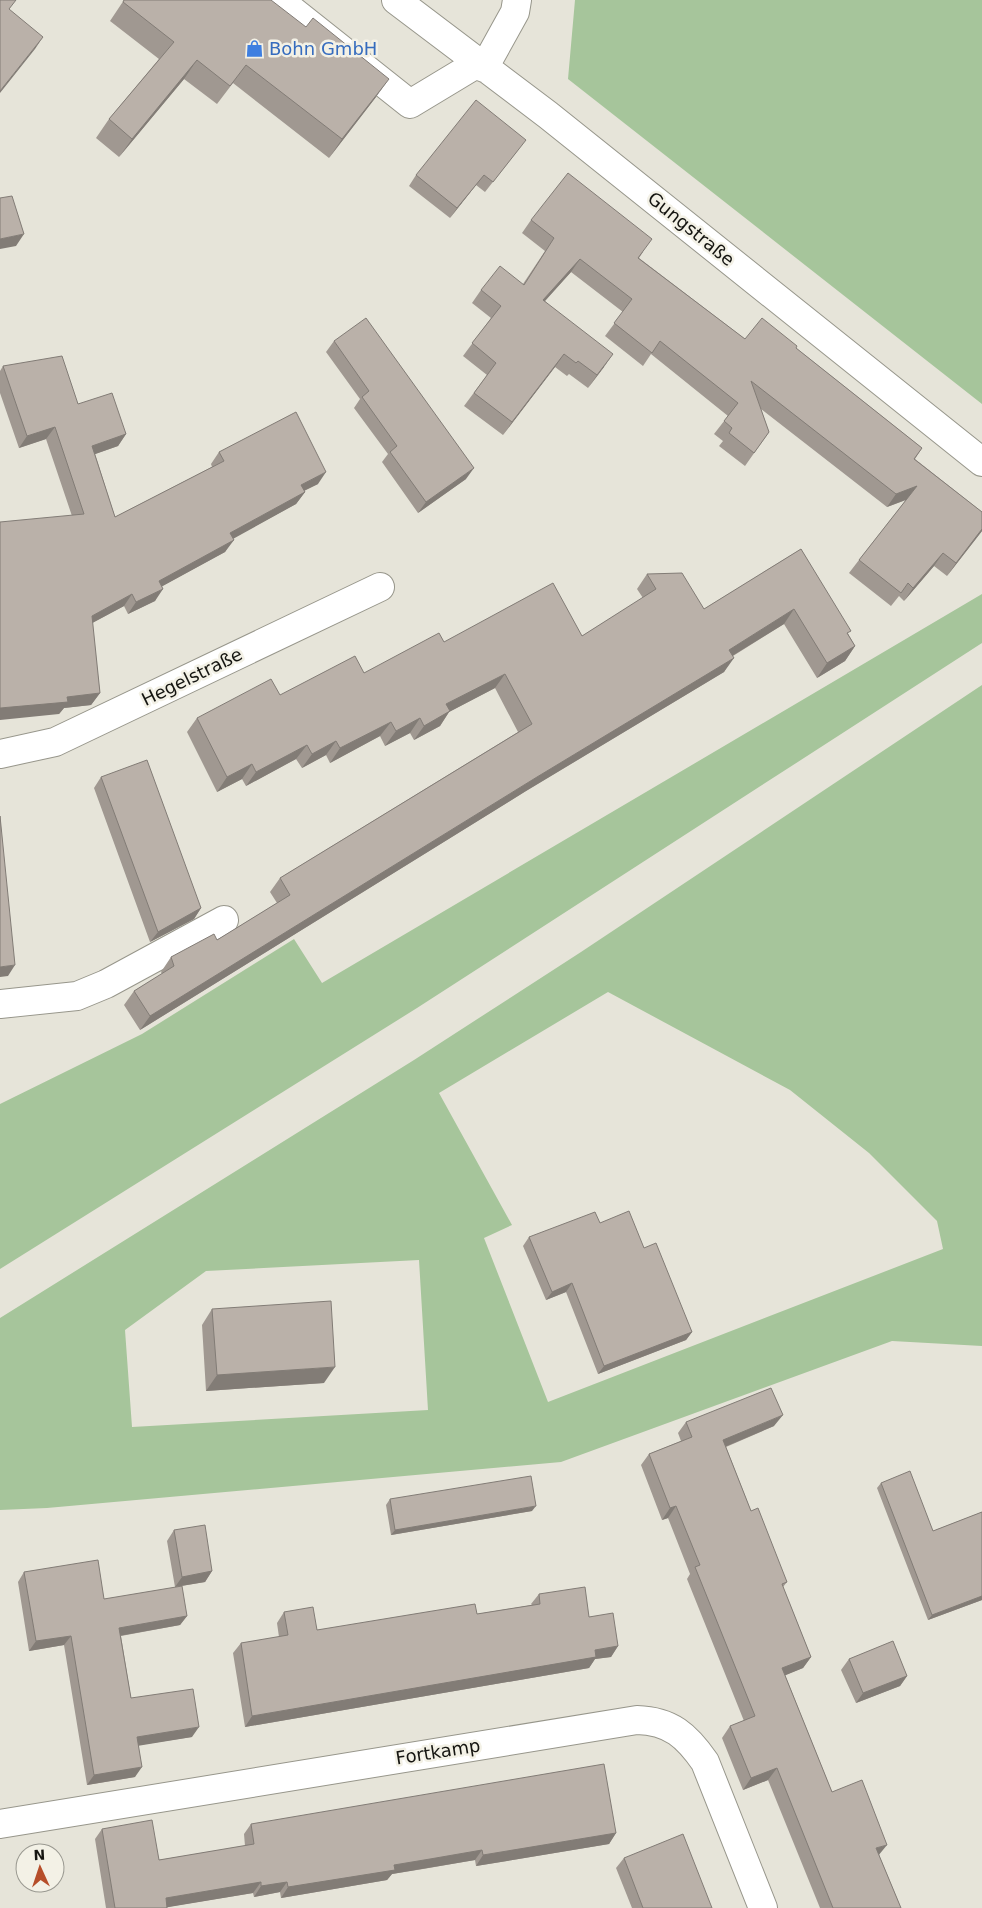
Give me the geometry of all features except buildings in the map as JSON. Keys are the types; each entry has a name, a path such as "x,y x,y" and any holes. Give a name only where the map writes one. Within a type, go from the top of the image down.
{"street":[{"path":"279,0 410,104 481,66 515,12 518,0"},
{"name":"Gungstraße","path":"396,0 481,66 548,114 982,462"},
{"name":"Hegelstraße","path":"0,754 56,742 380,587"},
{"path":"0,1004 77,996 106,984 224,920"},
{"name":"Fortkamp","path":"0,1824 628,1721 655,1720 673,1728 691,1742 706,1762 763,1908"}],"green space":[{"path":"575,0 982,0 982,404 568,79"},
{"path":"982,594 982,643 417,1008 0,1269 0,1104 142,1034 294,939 322,983"},
{"path":"982,685 982,1346 892,1341 561,1462 47,1508 0,1510 0,1318 414,1060 581,952","holes":["608,992 790,1090 869,1153 937,1221 943,1249 548,1402 484,1238 512,1225 439,1093","419,1260 428,1410 132,1427 125,1330 206,1271"]}],"place":[{"name":"Bohn GmbH","path":"255,49"}]}
